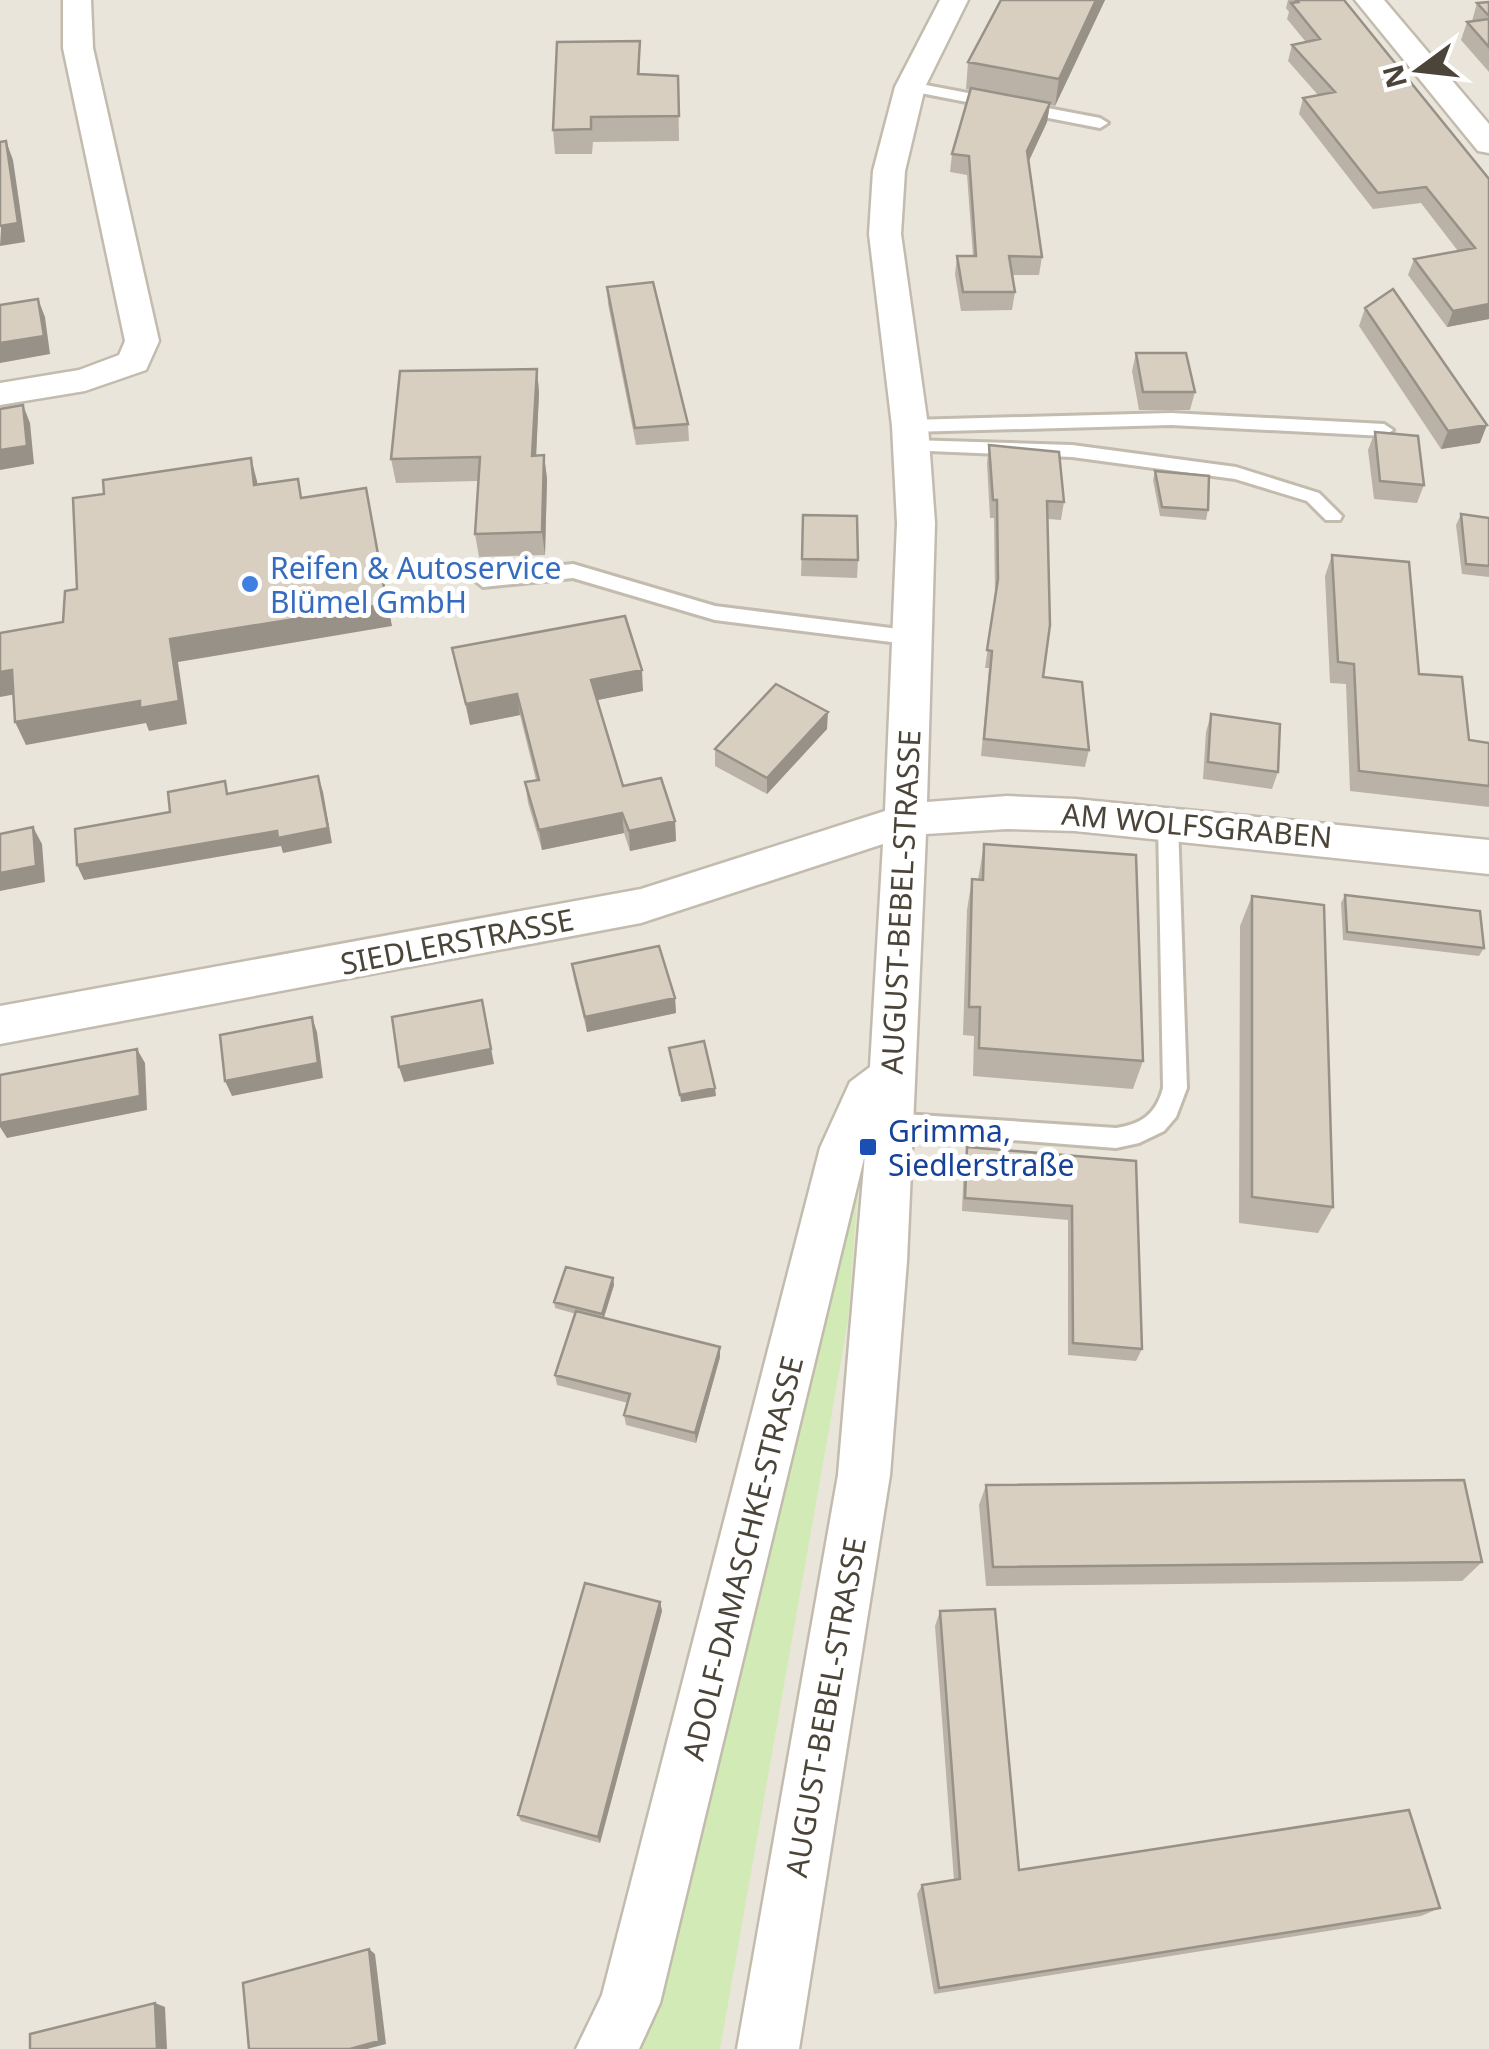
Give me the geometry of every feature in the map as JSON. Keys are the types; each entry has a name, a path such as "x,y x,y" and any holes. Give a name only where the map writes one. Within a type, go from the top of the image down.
{"street":[{"path":"0,394 113,373 134,362 142,341 78,48 78,0"},
{"name":"AUGUST-BEBEL-STRASSE","path":"768,2049 864,1475 883,1260 915,638 916,523 911,436 886,234 888,171 910,88 954,0"},
{"path":"1369,0 1489,144"},
{"name":"AM WOLFSGRABEN","path":"904,821 1022,810 1489,857"},
{"name":"SIEDLERSTRASSE","path":"0,1024 641,906 904,821"},
{"name":"ADOLF-DAMASCHKE-STRASSE","path":"607,2049 630,2002 843,1148 866,1096 890,1100"}],"lane":[{"path":"910,88 1100,123"},
{"path":"911,436 1171,419 1384,430"},
{"path":"911,436 1072,451 1236,473 1313,496 1333,516"},
{"path":"483,580 573,571 715,612 915,638"},
{"path":"890,1100 1116,1138 1140,1135 1160,1123 1170,1110 1176,1088 1168,822"}],"shaded area":[{"path":"0,0 1489,0 1489,2049 0,2049"}],"green space":[{"path":"860,1161 848,1321 720,2049 636,2049"}],"building":[{"path":"1001,0 1096,0 1059,79 968,62"},
{"path":"1344,0 1489,179 1489,304 1453,311 1414,259 1475,248 1426,187 1378,193 1303,98 1335,92 1292,45 1320,39 1291,3"},
{"path":"1489,2 1489,16 1477,3"},
{"path":"1489,19 1489,47 1467,22"},
{"path":"640,41 638,74 678,76 679,116 591,117 591,129 553,130 557,42"},
{"path":"971,88 1050,103 1027,151 1042,257 1009,256 1015,292 963,292 957,256 976,256 969,156 952,154"},
{"path":"6,141 18,223 0,226 0,142"},
{"path":"653,282 688,424 635,428 607,287"},
{"path":"1393,289 1487,425 1448,431 1365,308"},
{"path":"38,299 44,336 0,343 0,305"},
{"path":"1136,353 1186,353 1195,392 1143,392"},
{"path":"537,369 532,456 544,455 542,532 475,534 480,457 391,459 400,371"},
{"path":"23,405 27,446 0,450 0,409"},
{"path":"1375,432 1418,436 1424,485 1380,481"},
{"path":"989,445 1059,452 1064,502 1047,501 1050,625 1043,677 1082,682 1089,750 984,739 992,651 987,650 998,579 997,500 993,500"},
{"path":"251,458 254,485 298,479 301,498 366,488 387,604 170,639 179,701 140,708 140,701 15,722 12,670 0,672 0,633 63,622 65,591 77,589 73,498 104,494 103,480"},
{"path":"1155,471 1209,476 1208,510 1162,507"},
{"path":"1461,514 1489,518 1489,566 1466,564"},
{"path":"803,515 857,516 858,560 802,559"},
{"path":"1332,555 1409,562 1419,674 1462,677 1469,740 1489,743 1489,786 1359,771 1354,664 1338,662"},
{"path":"625,616 642,670 591,680 623,786 661,778 675,821 629,831 622,813 539,830 525,782 539,780 517,694 466,704 452,648"},
{"path":"776,684 828,712 767,778 715,749"},
{"path":"1211,714 1280,724 1278,772 1208,762"},
{"path":"318,776 328,828 278,838 277,831 77,865 75,829 170,812 168,792 225,781 227,794"},
{"path":"33,827 36,866 0,873 0,834"},
{"path":"984,844 1136,855 1143,1061 979,1048 980,1007 969,1007 972,879 983,880"},
{"path":"1345,895 1480,911 1484,948 1347,932"},
{"path":"1252,896 1324,905 1333,1207 1252,1197"},
{"path":"659,946 675,998 585,1017 572,964"},
{"path":"482,1000 491,1049 399,1067 392,1017"},
{"path":"312,1017 318,1063 225,1081 220,1035"},
{"path":"704,1041 715,1088 680,1095 669,1048"},
{"path":"137,1049 140,1096 0,1123 0,1075"},
{"path":"967,1147 1136,1161 1142,1349 1073,1343 1072,1206 965,1198"},
{"path":"566,1267 613,1278 602,1314 554,1302"},
{"path":"576,1311 720,1347 695,1433 624,1415 630,1394 555,1375"},
{"path":"1464,1480 1482,1562 993,1567 986,1485"},
{"path":"585,1583 660,1602 598,1837 518,1815"},
{"path":"995,1609 1019,1870 1409,1810 1440,1908 939,1988 922,1885 960,1879 940,1611"},
{"path":"369,1949 379,2041 350,2049 249,2049 243,1983"},
{"path":"155,2003 157,2049 30,2049 30,2034"}],"place":[{"name":"Reifen & Autoservice Blümel GmbH","path":"250,584"},
{"name":"Grimma, Siedlerstraße","path":"868,1147"}]}
